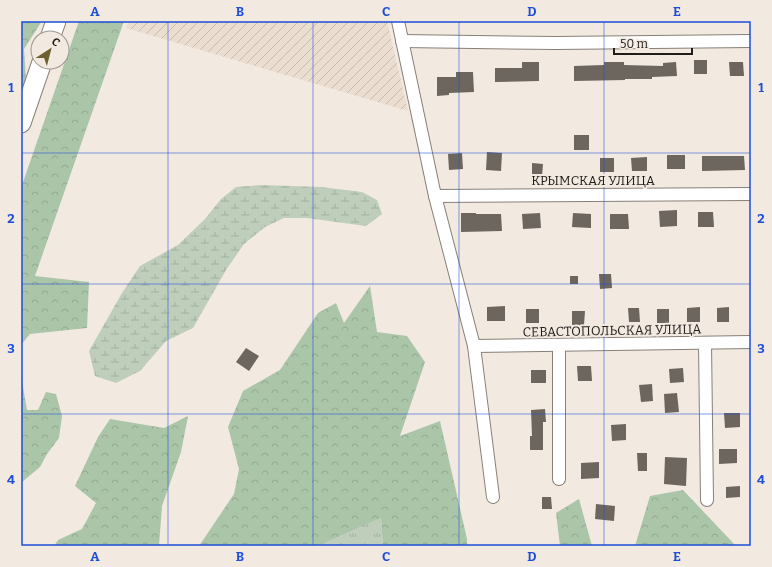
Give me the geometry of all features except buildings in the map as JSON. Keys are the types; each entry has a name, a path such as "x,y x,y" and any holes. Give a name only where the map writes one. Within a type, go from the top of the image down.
{"main road":[{"path":"21,123 39,70"}],"street":[{"path":"398,21 435,196 474,346 493,497"},
{"path":"402,41 555,44 751,41"},
{"name":"КРЫМСКАЯ УЛИЦА","path":"435,196 751,194"},
{"name":"СЕВАСТОПОЛЬСКАЯ УЛИЦА","path":"474,346 751,342"},
{"path":"705,343 707,500"},
{"path":"559,345 559,479"}],"shaded area":[{"path":"129,21 387,21 408,111 126,28"}],"green space":[{"path":"21,21 42,21 36,30 30,30 30,40 24,49 26,80 21,95"},
{"path":"79,21 124,21 35,276 89,282 87,328 30,334 21,345 21,188 62,70 70,70 70,47"},
{"path":"261,185 321,187 362,192 377,200 382,214 366,226 307,218 284,218 265,227 244,244 226,270 193,328 166,341 140,371 116,383 95,376 89,351 122,293 140,266 178,245 205,219 221,199 236,187"},
{"path":"370,286 377,332 407,336 425,362 400,436 440,421 467,539 467,546 383,546 381,518 318,546 199,546 234,494 239,469 228,427 243,391 280,370 318,313 336,303 344,323"},
{"path":"21,381 27,410 38,410 46,392 56,394 62,416 59,438 47,454 40,467 21,483"},
{"path":"188,416 181,452 162,506 159,546 54,546 58,540 82,529 96,503 75,486 98,437 110,419 164,428"},
{"path":"683,490 736,546 635,546 650,496"},
{"path":"579,499 592,546 560,546 556,513"},
{"path":"381,518 383,546 318,546"}]}
